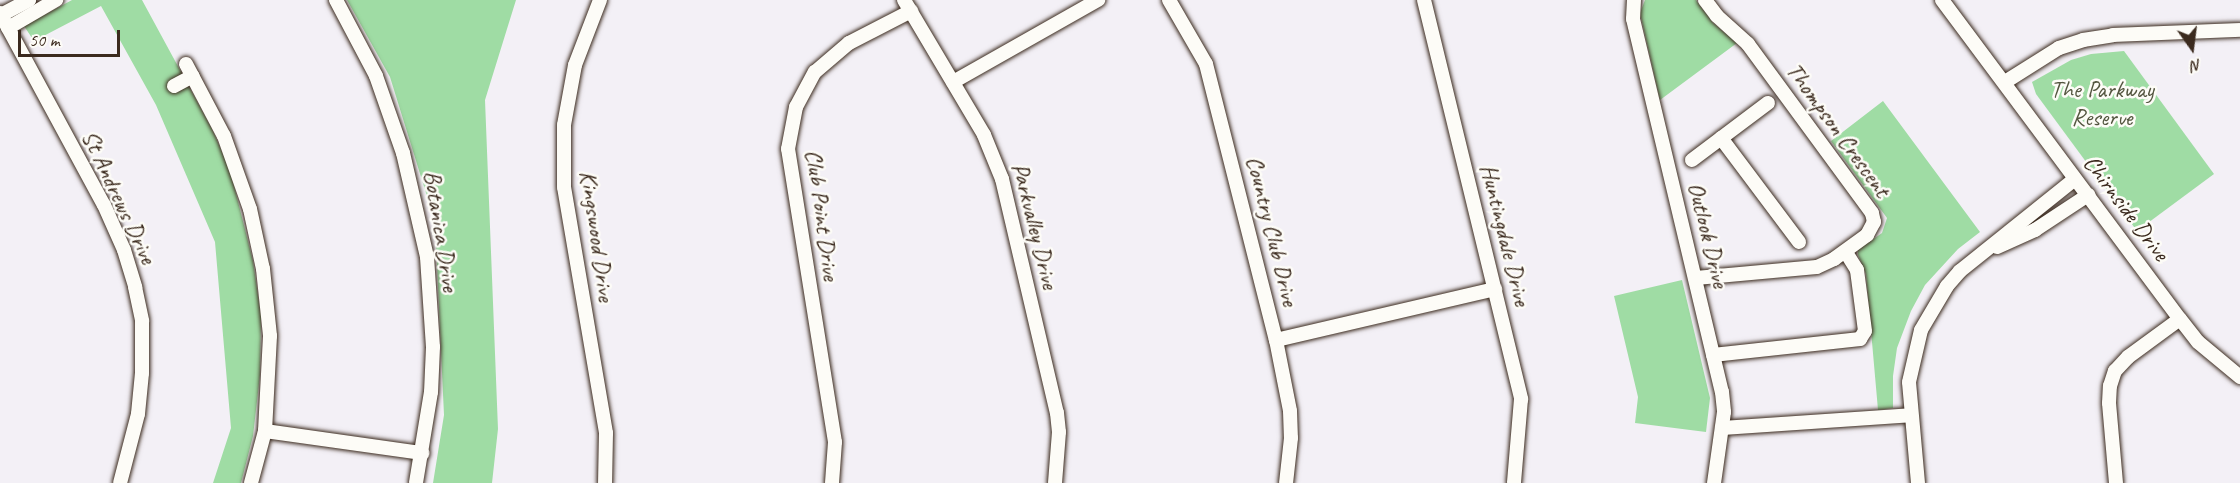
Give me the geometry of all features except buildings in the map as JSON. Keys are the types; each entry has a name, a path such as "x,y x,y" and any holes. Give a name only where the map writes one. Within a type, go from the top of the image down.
{"street":[{"path":"3,19 29,0"},
{"path":"3,19 56,0"},
{"name":"Botanica Drive","path":"336,0 376,76 404,153 427,257 433,347 431,392 416,483"},
{"name":"Kingswood Drive","path":"600,0 575,65 564,125 564,187 606,433 605,483"},
{"path":"953,82 1098,0"},
{"name":"Country Club Drive","path":"1169,0 1206,64 1276,340 1290,411 1291,438 1286,483"},
{"name":"Huntingdale Drive","path":"1424,0 1521,399 1514,483"},
{"name":"Outlook Drive","path":"1634,0 1633,19 1722,392 1722,428 1714,483"},
{"name":"Thompson Crescent","path":"1696,278 1817,267 1845,251 1871,230 1874,222 1872,213 1748,44 1717,16 1705,0"},
{"name":"Chirnside Drive","path":"1942,0 2198,342 2240,377"},
{"name":"Parkvalley Drive","path":"908,6 984,135 1002,178 1057,413 1059,432 1055,483"},
{"name":"Club Point Drive","path":"832,483 835,442 788,149 796,107 815,72 849,43 908,6"},
{"name":"St Andrews Drive","path":"3,19 104,205 124,250 135,287 142,321 142,373 138,414 120,483"},
{"path":"2005,82 2059,48 2083,40 2113,35 2240,30"},
{"path":"186,63 224,136 250,209 263,269 270,336 265,431 251,483"},
{"path":"174,86 193,76"},
{"path":"1692,160 1768,103"},
{"path":"1721,138 1799,242"},
{"path":"1918,483 1909,382 1921,330 1947,286 1976,256 2075,178"},
{"path":"1976,256 2035,230 2088,195"},
{"path":"1713,354 1860,339 1865,331 1857,270 1845,251"},
{"path":"1276,340 1495,289"},
{"path":"2116,483 2109,403 2110,386 2115,371 2128,357 2180,319"},
{"path":"1722,428 1911,415"},
{"path":"265,431 422,453"}],"green space":[{"path":"72,0 142,0 212,129 230,170 253,261 261,316 260,375 253,436 241,483 213,483 231,428 215,242 156,105 101,6 34,41 24,26"},
{"path":"347,0 516,0 485,100 498,429 492,483 433,483 444,415 435,222 390,77"},
{"path":"1645,0 1696,0 1713,23 1737,43 1660,100 1640,13"},
{"name":"The Parkway Reserve","path":"2124,51 2214,174 2137,231 2036,94 2032,82 2071,60 2091,54"},
{"path":"1883,101 1980,232 1958,249 1925,285 1911,311 1897,348 1893,376 1893,408 1878,410 1866,274 1858,250 1882,233 1887,218 1831,141"},
{"path":"1682,280 1710,398 1706,432 1635,423 1638,397 1614,296"}]}
